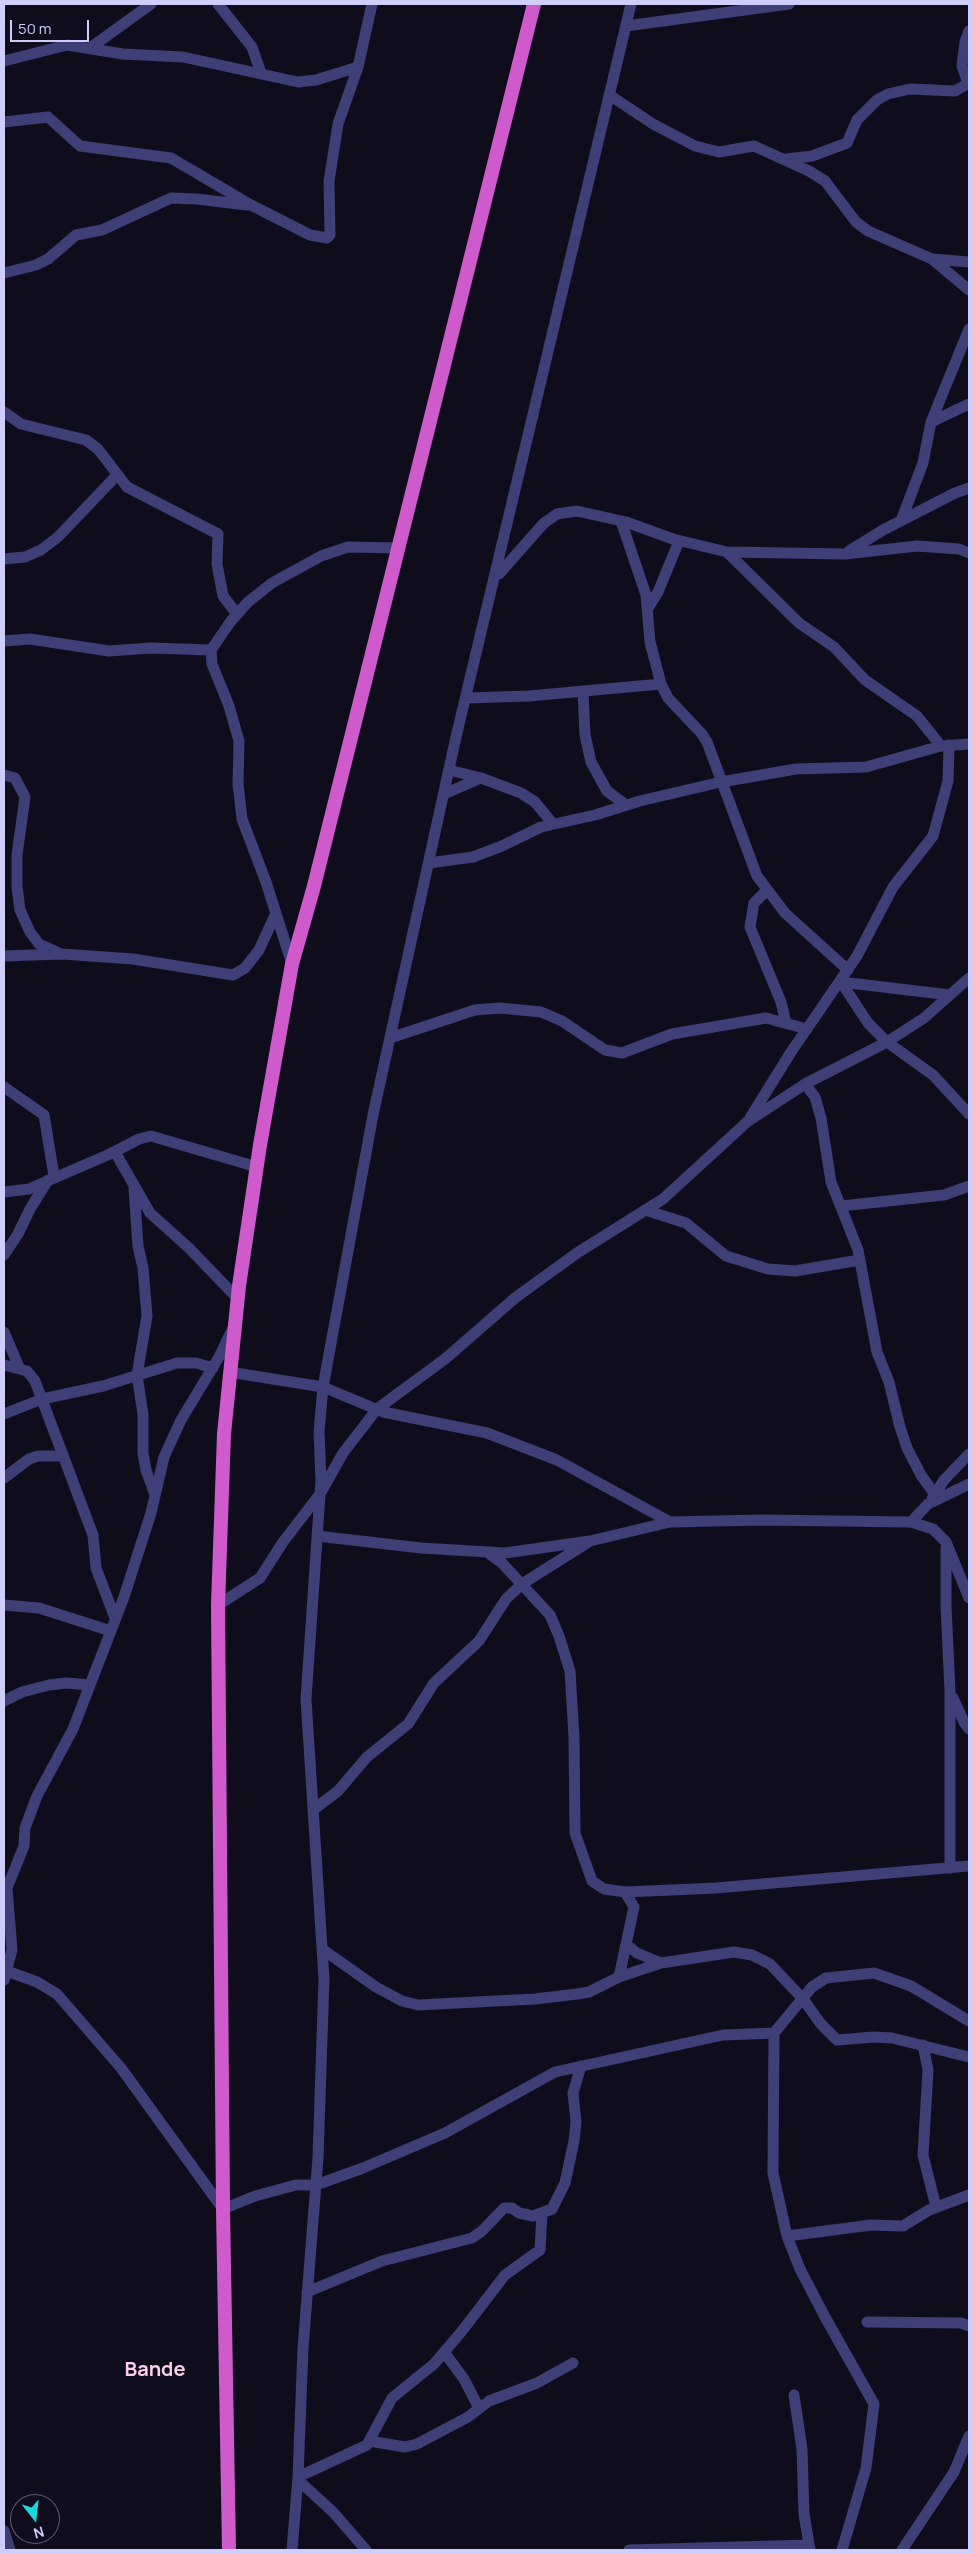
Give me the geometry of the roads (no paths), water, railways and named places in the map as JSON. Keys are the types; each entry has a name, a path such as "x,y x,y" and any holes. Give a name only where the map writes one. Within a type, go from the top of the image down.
{"highway":[{"path":"229,2550 223,2209 218,1605 224,1434 229,1372 257,1166 292,964 316,877 534,4"}],"street":[{"path":"90,48 151,4"},
{"path":"218,4 252,47 261,74"},
{"path":"4,122 48,116 80,146 171,158 251,205 310,235 323,238 330,235 329,181 338,124 344,100 354,81 358,67 372,4"},
{"path":"292,2550 298,2478 307,2292 316,2185 324,1989 306,1699 320,1494 318,1432 323,1387 373,1116 449,770 611,96 631,4"},
{"path":"626,26 789,4"},
{"path":"785,159 812,156 847,143 857,120 877,100 888,94 910,89 954,91 969,83 962,66 965,42 969,31"},
{"path":"4,61 67,45 124,54 183,56 298,82 342,74 358,67"},
{"path":"342,74 354,81"},
{"path":"611,96 653,124 696,146 719,152 754,146 785,159 825,181 856,222 868,231 932,259 969,290"},
{"path":"4,273 36,265 48,259 76,235 102,230 171,198 197,198 251,205"},
{"path":"932,259 969,262"},
{"path":"901,521 923,463 931,422 969,329"},
{"path":"931,422 969,404"},
{"path":"4,412 21,424 86,440 98,449 127,488 218,534 217,564 223,596 237,614"},
{"path":"4,559 25,557 40,550 58,537 117,475"},
{"path":"845,554 901,521 955,493 969,488"},
{"path":"495,581 504,567 544,523 557,514 577,511 621,522 679,541 727,552 845,554 917,546 959,549 969,553"},
{"path":"621,522 648,608 650,642 661,684 680,712 702,734 757,876 766,891 786,913 848,970"},
{"path":"648,608 658,592 679,541"},
{"path":"292,964 242,818 238,784 239,742 229,706 212,664 211,650 248,602 272,583 321,556 348,547 398,548"},
{"path":"727,552 799,623 834,648 865,680 917,716 945,746 948,781 933,836 893,887 841,982 807,1029 747,1122"},
{"path":"4,641 30,639 109,651 151,648 211,650"},
{"path":"466,698 529,696 661,684"},
{"path":"583,691 585,735 591,762 607,791 626,806"},
{"path":"429,864 472,857 553,824 721,782 796,769 866,767 945,746 969,744"},
{"path":"449,770 481,778 521,794 535,802 553,824"},
{"path":"4,775 15,778 24,796 16,855 20,910 30,932 39,944 62,954"},
{"path":"444,794 481,778"},
{"path":"766,891 754,903 750,927 781,1002 786,1023"},
{"path":"4,956 62,954 133,959 233,975 245,968 259,950 276,913"},
{"path":"218,1605 260,1578 283,1542 320,1494 343,1453 377,1409 445,1359 515,1298 576,1253 663,1199 747,1122 805,1084 887,1042 924,1018 969,978"},
{"path":"841,982 950,995"},
{"path":"841,982 868,1023 887,1042 933,1075 969,1114"},
{"path":"390,1038 475,1010 500,1008 541,1012 562,1022 605,1050 622,1053 672,1034 734,1022 766,1018 807,1029"},
{"path":"805,1084 815,1097 821,1118 831,1182 860,1260 877,1352 889,1382 903,1434 921,1476 934,1499"},
{"path":"4,1086 44,1115 51,1178 30,1209 18,1234 4,1255"},
{"path":"4,1192 29,1189 115,1152 139,1139 151,1136 257,1166"},
{"path":"115,1152 150,1213 189,1248 238,1299"},
{"path":"841,1206 944,1195 969,1186"},
{"path":"134,1188 138,1246 143,1268 147,1316 136,1375 144,1414 143,1453 146,1470 155,1495"},
{"path":"645,1210 686,1223 726,1256 768,1269 795,1271 860,1260"},
{"path":"235,1325 213,1368 181,1420 164,1457 155,1495 116,1618 73,1729 37,1796 25,1828 24,1846 7,1888 12,1950 5,1974 37,1982 57,1994 121,2068 223,2209 255,2196 296,2186 316,2185 444,2133 555,2072 723,2035 774,2033"},
{"path":"4,1332 19,1367"},
{"path":"4,1414 42,1399 103,1386 177,1363 196,1363 213,1368"},
{"path":"4,1365 19,1367 27,1371 36,1381 93,1535 96,1568 116,1618"},
{"path":"229,1372 323,1387 377,1409 416,1420 487,1433 557,1460 670,1522"},
{"path":"911,1522 934,1499 944,1480 969,1454"},
{"path":"4,1478 29,1459 63,1456"},
{"path":"934,1499 969,1484"},
{"path":"317,1536 421,1548 487,1552 536,1550 590,1541 670,1522 762,1520 911,1522 933,1529 946,1542 969,1598"},
{"path":"313,1810 338,1791 367,1757 408,1724 434,1683 479,1642 506,1599 522,1584 590,1541"},
{"path":"946,1542 946,1606 950,1691 950,1868"},
{"path":"487,1552 502,1563 550,1615 559,1636 570,1671 574,1737 574,1833 592,1881 604,1889 625,1892 716,1888 969,1866"},
{"path":"4,1605 39,1608 110,1631"},
{"path":"4,1701 22,1692 48,1685 66,1683 90,1685"},
{"path":"950,1691 969,1729"},
{"path":"619,1977 634,1907 625,1892"},
{"path":"627,1945 637,1953 661,1963"},
{"path":"322,1949 376,1987 402,2001 418,2005 526,2000 577,1994 589,1992 619,1977 661,1963 734,1952 752,1955 770,1964 803,1999 821,2024 837,2040 874,2037 892,2038 969,2057"},
{"path":"842,2550 866,2468 874,2404 800,2269 787,2236 773,2173 774,2033 812,1988 826,1978 874,1973 911,1986 969,2021"},
{"path":"923,2045 928,2070 923,2154 936,2207"},
{"path":"307,2292 382,2261 472,2238 482,2231 504,2208 512,2208 519,2213 533,2216 552,2209 564,2183 576,2132 573,2093 581,2066"},
{"path":"787,2236 871,2225 903,2226 936,2207 969,2195"},
{"path":"298,2478 367,2445 392,2398 419,2377 444,2352 498,2282 540,2250 542,2214"},
{"path":"867,2322 961,2323 969,2326"},
{"path":"444,2352 464,2379 479,2408"},
{"path":"369,2441 405,2446 416,2444 468,2417 489,2401 537,2383 573,2363"},
{"path":"630,2550 809,2548 804,2514 802,2449 794,2395"},
{"path":"902,2550 954,2472 969,2436"},
{"path":"298,2478 333,2512 366,2550"},
{"path":"4,2531 10,2550"}],"district":[{"name":"Bande","path":"155,2370"}]}
